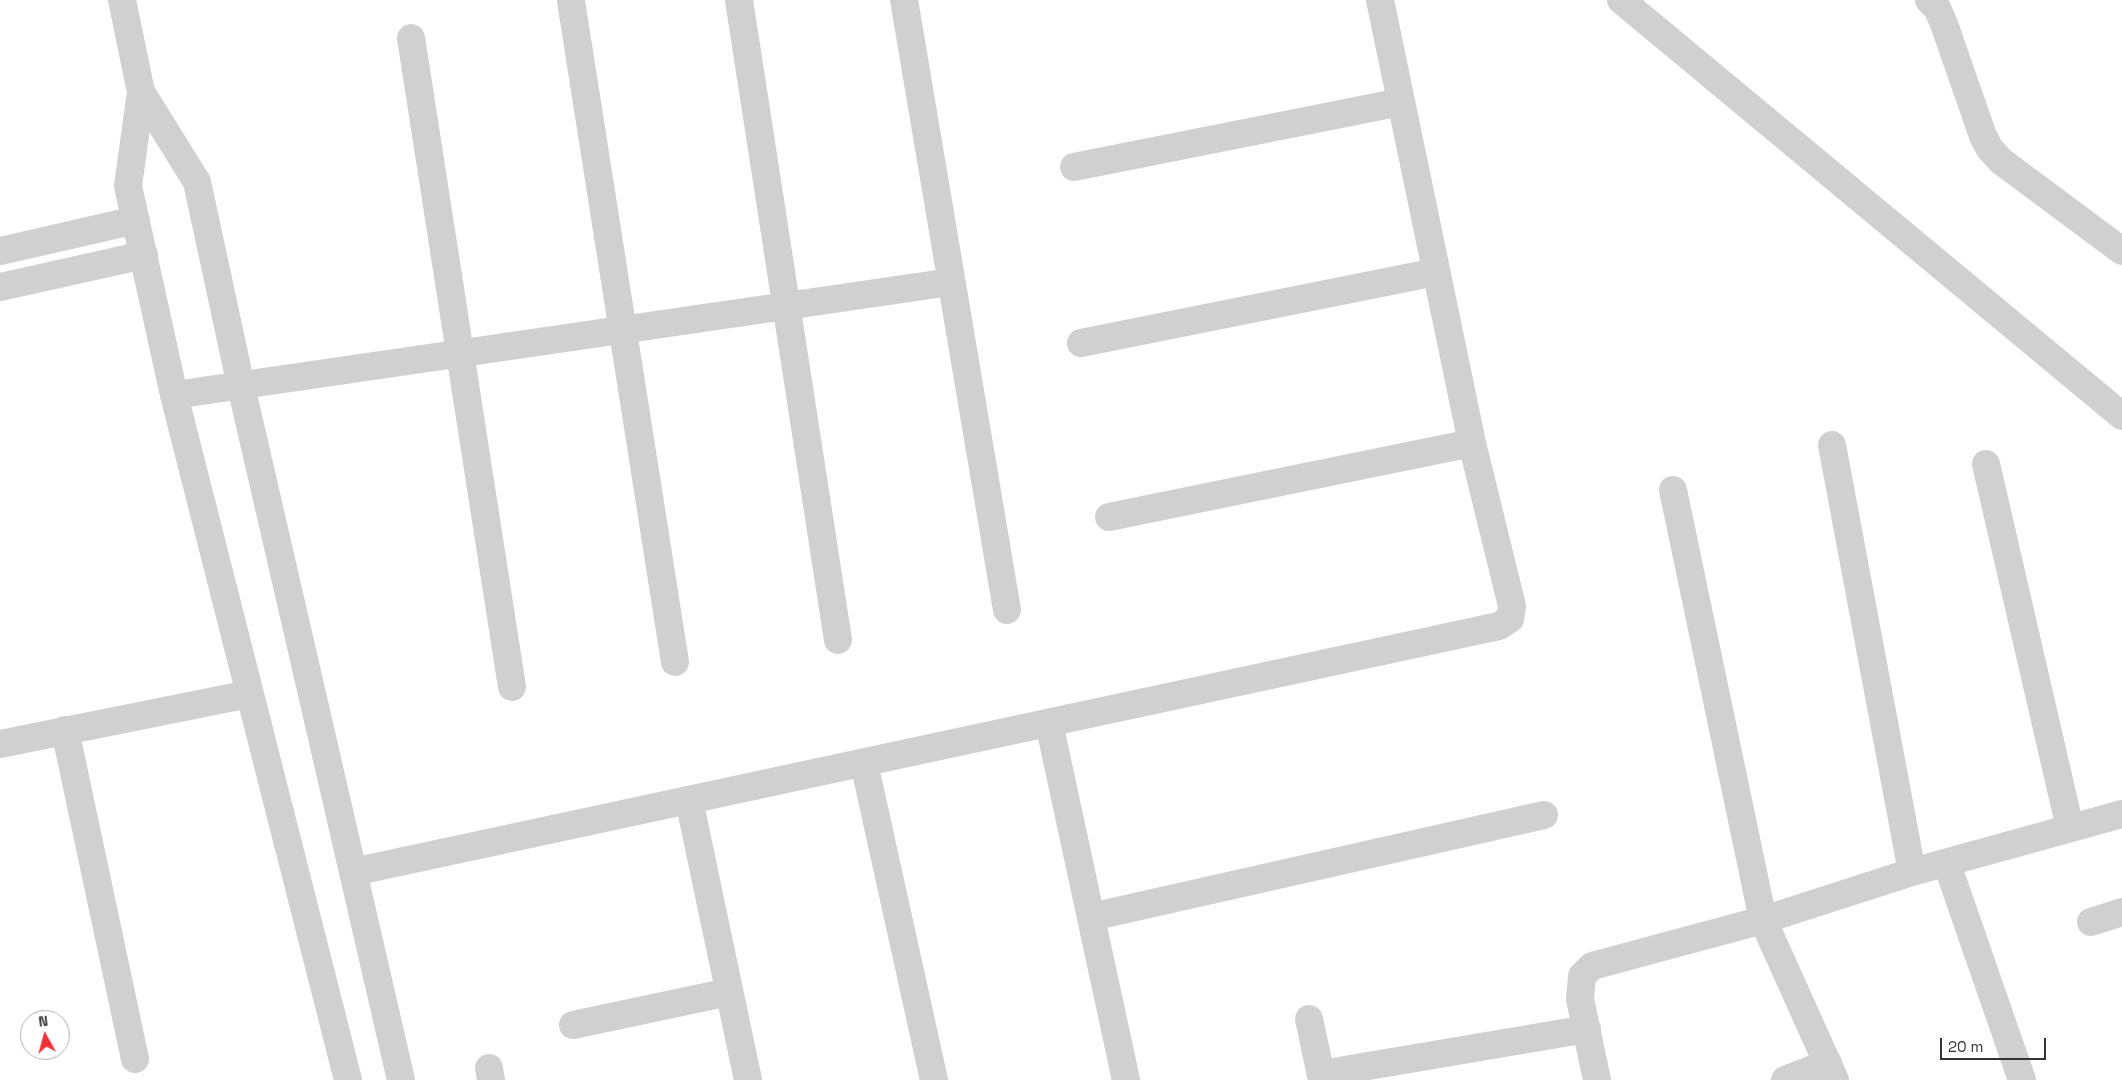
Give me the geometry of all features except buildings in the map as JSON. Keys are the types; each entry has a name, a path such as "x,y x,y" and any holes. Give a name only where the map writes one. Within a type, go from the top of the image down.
{"street":[{"path":"122,0 141,92 128,186 174,395 348,1080"},
{"path":"739,0 838,640"},
{"path":"904,0 1007,610"},
{"path":"353,872 1499,626 1510,619 1512,606 1472,443 1380,0"},
{"path":"1621,0 2122,416"},
{"path":"1929,0 1937,8 1944,24 1983,136 1990,149 2001,161 2122,251"},
{"path":"571,1 675,662"},
{"path":"411,38 512,687"},
{"path":"141,92 197,182 241,386 401,1080"},
{"path":"1074,167 1401,102"},
{"path":"0,251 136,220"},
{"path":"0,287 144,255"},
{"path":"1081,343 1436,272"},
{"path":"174,395 951,282"},
{"path":"1109,517 1472,443"},
{"path":"1832,444 1912,872"},
{"path":"1986,464 2070,828"},
{"path":"1673,490 1762,920 1831,1072 1785,1080"},
{"path":"0,744 249,694"},
{"path":"1049,723 1126,1080"},
{"path":"66,730 136,1059"},
{"path":"864,763 934,1080"},
{"path":"689,800 748,1080"},
{"path":"1597,1080 1580,999 1582,976 1592,966 1762,920 1912,872 2122,814"},
{"path":"1091,917 1544,815"},
{"path":"1946,864 2022,1080"},
{"path":"2091,922 2122,912"},
{"path":"573,1025 730,992"},
{"path":"1309,1019 1322,1077 1587,1029"}]}
